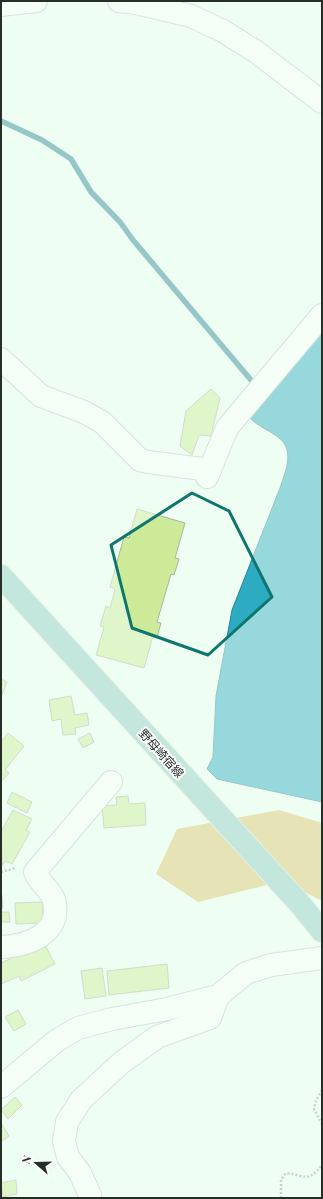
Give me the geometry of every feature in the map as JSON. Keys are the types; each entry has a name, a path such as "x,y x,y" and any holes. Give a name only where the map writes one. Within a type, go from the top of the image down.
{"main road":[{"name":"野母崎宿線","path":"1,576 300,904 322,931"}],"street":[{"path":"1,5 36,1"},
{"path":"118,1 136,3 191,16 223,31 255,51 322,102"},
{"path":"1,359 41,396 84,412 102,422 140,460 208,474 227,428 322,315"},
{"path":"1,947 11,947 35,940 48,931 54,922 56,913 54,899 37,877 36,872 112,782"},
{"path":"1,1087 56,1041 78,1028 112,1019 167,1009 218,996 246,973 271,965 322,958"},
{"path":"88,1198 90,1195 80,1173 68,1157 64,1141 67,1122 81,1100 121,1063 158,1037 210,1018 218,996"}],"path":[{"path":"322,1090 316,1101 314,1109 322,1124"},
{"path":"281,1198 281,1180 286,1173 302,1177 310,1177 315,1174 322,1165"}],"highlighted area":[{"path":"192,493 229,511 272,597 208,655 132,628 111,545"}],"shaded area":[{"path":"279,810 322,823 322,901 283,881 198,902 156,874 177,829"}],"water":[{"path":"322,330 322,802 217,779 207,769 213,757 216,696 232,610 280,488 288,460 287,448 282,440 256,424 245,412 315,342"}],"building":[{"path":"211,389 220,398 211,436 199,435 192,455 180,446 186,411"},
{"path":"137,509 185,523 175,558 179,559 174,575 171,574 157,622 161,623 157,637 153,636 144,668 96,655 104,627 100,626 106,606 110,608 115,589 110,587 124,537 129,538"},
{"path":"1,679 7,682 1,697"},
{"path":"71,696 75,715 87,713 89,725 75,728 76,734 63,735 61,719 52,721 49,700"},
{"path":"8,733 24,746 5,770 9,773 1,782 1,742"},
{"path":"90,733 94,742 83,748 78,739"},
{"path":"12,792 32,802 27,813 7,803"},
{"path":"128,796 129,804 145,803 146,825 104,828 102,806 117,805 116,797"},
{"path":"13,810 32,819 26,830 30,832 12,864 5,861 2,866 1,832"},
{"path":"2,895 3,908 1,908"},
{"path":"42,902 43,923 16,924 15,903"},
{"path":"1,912 9,912 10,922 1,922"},
{"path":"44,943 55,964 21,981 19,976 1,984 1,963"},
{"path":"167,964 169,988 109,995 107,971"},
{"path":"102,968 106,996 85,999 81,971"},
{"path":"18,1010 26,1024 14,1031 5,1017"},
{"path":"15,1097 22,1105 8,1119 1,1110"},
{"path":"1,1123 9,1136 1,1142"},
{"path":"16,1180 17,1194 3,1197 1,1183"}],"waterway":[{"path":"1,121 42,140 71,159 91,192 120,222 133,240 256,386"}]}
